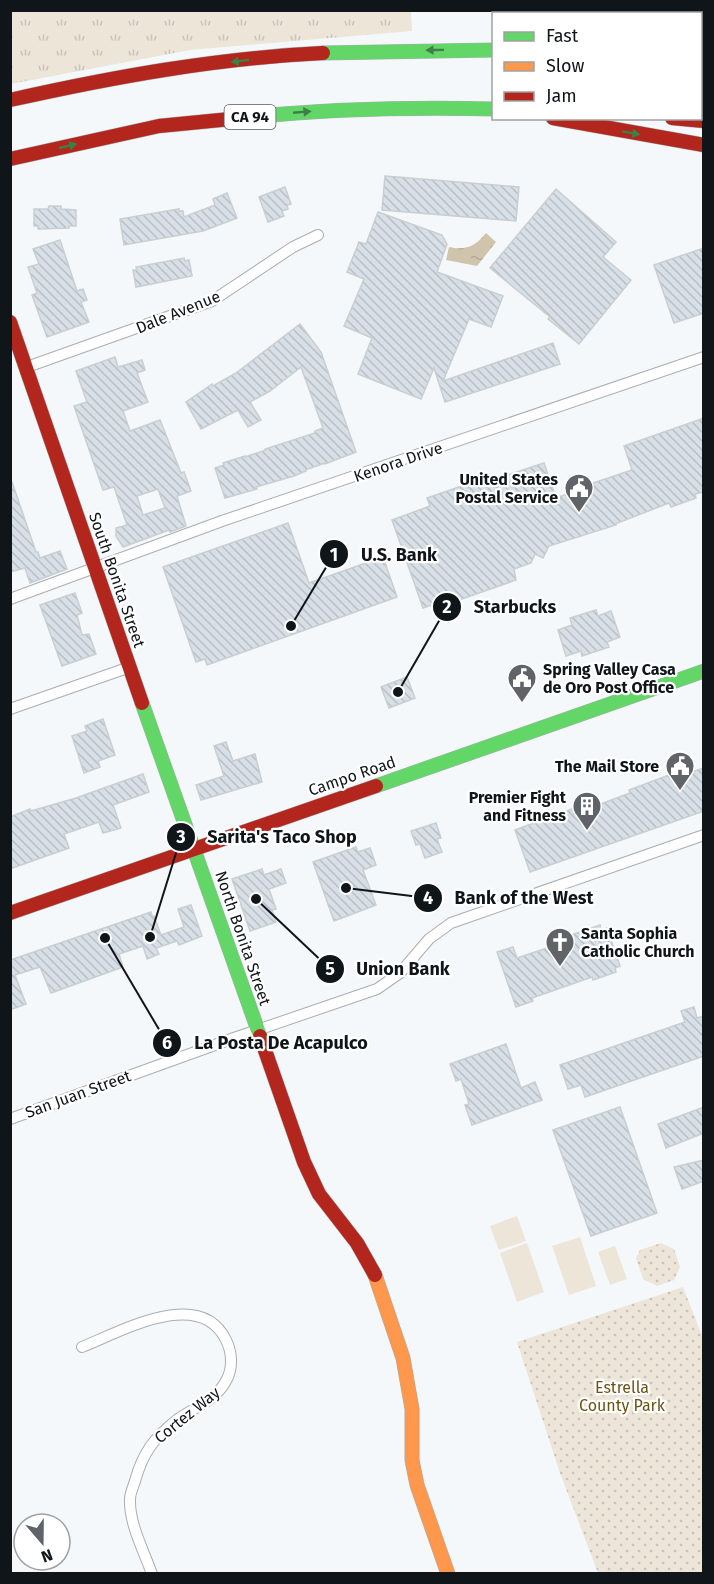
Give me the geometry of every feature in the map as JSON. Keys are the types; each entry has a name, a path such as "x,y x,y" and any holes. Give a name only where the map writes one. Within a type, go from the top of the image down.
{"main road":[{"path":"10,100 154,71 289,55 492,50"},
{"name":"CA 94","path":"10,159 159,126 321,110 414,107 492,109"},
{"path":"564,120 704,145"},
{"name":"South Bonita Street","path":"10,322 194,849"},
{"name":"Campo Road","path":"10,913 704,671"},
{"name":"North Bonita Street","path":"194,849 313,1182 319,1194 368,1261 376,1277 403,1358 412,1409 412,1460 417,1485 448,1574"}],"street":[{"name":"Dale Avenue","path":"27,367 212,301 293,247 318,235"},
{"name":"Kenora Drive","path":"10,599 222,521 704,357"},
{"path":"10,709 130,667"},
{"name":"San Juan Street","path":"10,1119 377,989 400,973 429,939 451,923 704,835"},
{"name":"Cortez Way","path":"82,1347 150,1321 183,1313 210,1321 223,1335 230,1351 230,1368 223,1387 212,1398 178,1419 156,1439 145,1452 137,1473 130,1499 134,1524 152,1574"}],"green space":[{"path":"11,10 411,11 412,31 190,50 11,84"},
{"path":"517,1216 526,1241 499,1250 490,1226"},
{"path":"580,1237 596,1286 569,1295 552,1246"},
{"path":"527,1243 544,1292 517,1302 500,1253"},
{"path":"661,1243 674,1249 680,1267 674,1280 657,1286 643,1279 636,1258 640,1250"},
{"path":"615,1246 627,1279 610,1285 598,1252"},
{"name":"Estrella County Park","path":"683,1287 703,1338 703,1573 598,1573 560,1473 517,1342"}],"water":[{"path":"486,233 496,242 477,266 446,260 449,247 470,246"}],"building":[{"path":"385,176 519,187 516,221 382,210"},
{"path":"285,187 291,204 287,205 288,209 282,211 284,216 268,222 259,197"},
{"path":"556,189 616,242 603,257 631,280 579,344 490,268"},
{"path":"227,193 237,218 203,231 124,245 120,219 179,209 183,211 184,217 215,205 213,199"},
{"path":"49,206 76,210 76,226 38,229 38,226 34,226 34,209 48,209"},
{"path":"378,212 442,235 447,244 437,272 503,296 491,327 469,319 443,381 553,343 560,364 445,402 434,368 421,399 358,374 372,338 344,326 364,279 347,272 359,242 366,244"},
{"path":"60,240 77,291 83,289 87,300 81,302 89,322 47,337 32,295 37,293 28,267 39,264 33,249"},
{"path":"704,248 704,313 674,323 654,265"},
{"path":"184,258 185,261 189,260 192,276 136,287 133,270 137,270 136,267"},
{"path":"300,324 321,352 356,452 294,476 256,487 257,489 225,498 215,468 224,465 223,463 315,433 323,428 301,367 270,391 250,402 261,420 248,427 238,410 201,429 186,402 212,384 213,386 236,373"},
{"path":"115,357 118,367 142,360 145,370 137,373 148,402 123,411 130,431 160,420 181,473 184,472 191,491 177,496 186,526 123,547 116,536 116,528 127,525 114,487 103,490 74,406 87,402 76,371","holes":["158,489 165,508 143,515 137,496"]},
{"path":"704,418 704,492 695,494 696,498 671,507 669,503 616,525 549,546 543,558 535,554 531,563 514,569 516,580 436,608 435,604 423,608 392,520 430,506 427,498 482,479 483,483 544,463 556,498 632,470 624,446"},
{"path":"10,482 12,482 36,552 40,558 60,551 67,569 30,583 25,568 10,572"},
{"path":"288,523 309,583 383,557 397,597 207,665 205,659 196,662 163,567"},
{"path":"75,593 82,613 77,615 82,635 89,634 96,654 62,666 40,605"},
{"path":"596,610 598,616 611,611 620,637 607,642 609,647 582,656 581,651 566,656 558,630 572,625 570,618"},
{"path":"407,677 415,698 389,708 381,687"},
{"path":"103,719 115,755 98,761 100,767 84,773 72,736 87,731 85,726"},
{"path":"226,742 233,761 255,754 262,782 201,800 196,785 224,776 214,746"},
{"path":"704,768 704,811 530,872 515,830 572,809 574,814 677,772 678,776"},
{"path":"143,774 149,792 113,805 121,828 103,833 99,822 64,834 69,848 10,869 10,817 30,809 31,811 76,798"},
{"path":"436,823 441,838 437,839 442,852 425,858 420,844 416,845 411,831"},
{"path":"356,847 358,852 370,848 376,865 363,870 376,905 334,921 313,862"},
{"path":"262,869 264,875 281,869 286,883 269,889 276,909 272,910 276,922 250,931 232,879"},
{"path":"191,905 202,936 179,945 177,941 156,948 159,954 147,959 143,946 119,954 123,967 51,993 40,967 15,975 26,1004 10,1010 10,960 151,912 161,935 184,927 178,909"},
{"name":"Santa Sophia Catholic Church","path":"600,925 601,930 607,928 620,966 615,968 616,972 593,980 592,977 532,998 533,1001 516,1007 497,952 513,947 517,958 565,942 563,938"},
{"path":"694,1007 697,1018 704,1016 704,1056 585,1097 581,1085 568,1089 560,1065 685,1022 681,1011"},
{"path":"506,1044 521,1088 535,1082 542,1100 472,1125 465,1105 469,1104 461,1079 456,1081 450,1064"},
{"path":"620,1107 657,1213 591,1236 553,1130"},
{"path":"704,1107 704,1133 666,1148 658,1124"},
{"path":"704,1160 704,1181 682,1189 674,1167"}],"traffic: fast":[{"path":"323,53 492,50"},
{"path":"241,118 367,109 492,109"},
{"path":"376,786 704,671"},
{"path":"142,703 260,1036"}],"traffic: slow":[{"path":"375,1275 403,1358 412,1409 412,1460 417,1485 448,1574"}],"traffic: jam":[{"path":"10,100 165,70 244,59 323,53"},
{"path":"10,159 159,126 241,118"},
{"path":"564,120 704,145"},
{"path":"693,120 704,121"},
{"path":"10,322 142,703"},
{"path":"10,913 376,786"},
{"path":"260,1036 304,1162 319,1194 357,1243 375,1275"}],"place":[{"name":"United States Postal Service","path":"579,514"},
{"name":"U.S. Bank","path":"291,626"},
{"name":"Starbucks","path":"398,692"},
{"name":"Spring Valley Casa de Oro Post Office","path":"522,704"},
{"name":"The Mail Store","path":"680,792"},
{"name":"Premier Fight and Fitness","path":"587,832"},
{"name":"Bank of the West","path":"346,888"},
{"name":"Union Bank","path":"256,899"},
{"name":"Sarita's Taco Shop","path":"150,937"},
{"name":"La Posta De Acapulco","path":"105,938"},
{"name":"Santa Sophia Catholic Church","path":"560,968"}]}
